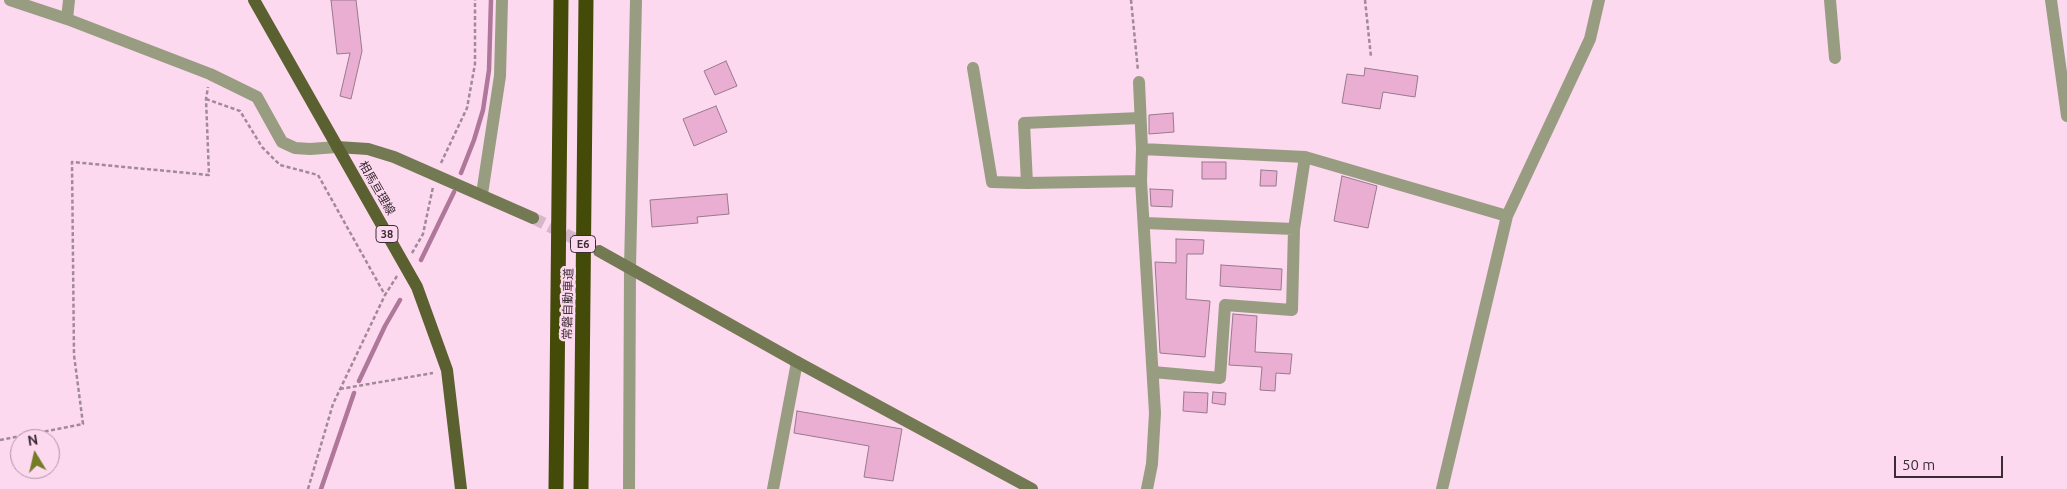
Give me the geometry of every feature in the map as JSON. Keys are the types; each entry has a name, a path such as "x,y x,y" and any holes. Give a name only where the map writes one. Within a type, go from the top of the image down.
{"highway":[{"name":"常磐自動車道","path":"556,489 561,0"},
{"name":"常磐自動車道","path":"581,489 586,0"}],"main road":[{"name":"相馬亘理線","path":"254,0 418,287 447,370 461,489"}],"street":[{"path":"10,0 67,19 210,74 257,97 282,142 295,148 337,147 368,149 394,157 533,218"},
{"path":"67,19 68,0"},
{"path":"482,194 500,76 502,0"},
{"path":"629,489 630,268 636,0"},
{"path":"1442,489 1507,216 1590,39 1599,0"},
{"path":"1830,0 1836,58"},
{"path":"2051,0 2067,116"},
{"path":"973,68 992,182 1141,180"},
{"path":"1139,82 1142,149 1141,180 1155,414 1152,464 1148,489"},
{"path":"1027,183 1024,123 1140,118"},
{"path":"1142,149 1305,157 1507,216"},
{"path":"1153,372 1220,378 1225,305 1292,310 1294,230 1305,157"},
{"path":"1145,223 1294,230"},
{"path":"599,251 797,362 1032,489"},
{"path":"773,489 797,362"}],"path":[{"path":"308,489 333,404 385,296 423,234 435,175 467,108 475,64 475,0"},
{"path":"1131,0 1139,82"},
{"path":"1365,0 1370,57"},
{"path":"0,440 82,424 74,355 72,162 210,175 206,99 210,74"},
{"path":"206,99 240,111 262,147 280,165 318,175 385,296"},
{"path":"340,389 447,370"}],"building":[{"path":"331,0 356,0 362,51 351,99 340,96 350,53 337,54"},
{"path":"726,61 737,86 715,95 704,71"},
{"path":"1365,68 1418,76 1415,97 1383,92 1380,109 1342,103 1347,74 1364,76"},
{"path":"716,106 727,132 694,146 683,119"},
{"path":"1173,113 1174,132 1149,134 1149,115"},
{"path":"1202,162 1226,162 1226,179 1202,179"},
{"path":"1261,170 1277,171 1276,186 1260,186"},
{"path":"1342,176 1377,186 1368,228 1334,221"},
{"path":"1150,189 1173,190 1172,207 1151,206"},
{"path":"727,194 729,214 697,217 698,223 652,227 650,200"},
{"path":"1176,239 1204,240 1203,254 1187,254 1186,299 1210,301 1205,357 1160,353 1155,262 1176,263"},
{"path":"1221,265 1282,269 1281,290 1220,286"},
{"path":"1233,314 1257,316 1255,352 1292,354 1290,374 1276,373 1275,391 1260,390 1262,367 1229,365"},
{"path":"1184,392 1208,393 1207,413 1183,411"},
{"path":"1213,392 1226,393 1225,405 1212,403"},
{"path":"797,411 902,429 893,481 864,477 869,446 794,433"}],"waterway":[{"path":"461,173 483,110 489,70 491,0"},
{"path":"421,260 454,192"},
{"path":"359,381 385,326 400,300"},
{"path":"321,489 354,393"}],"tunnel":[{"path":"533,218 599,251"}]}
